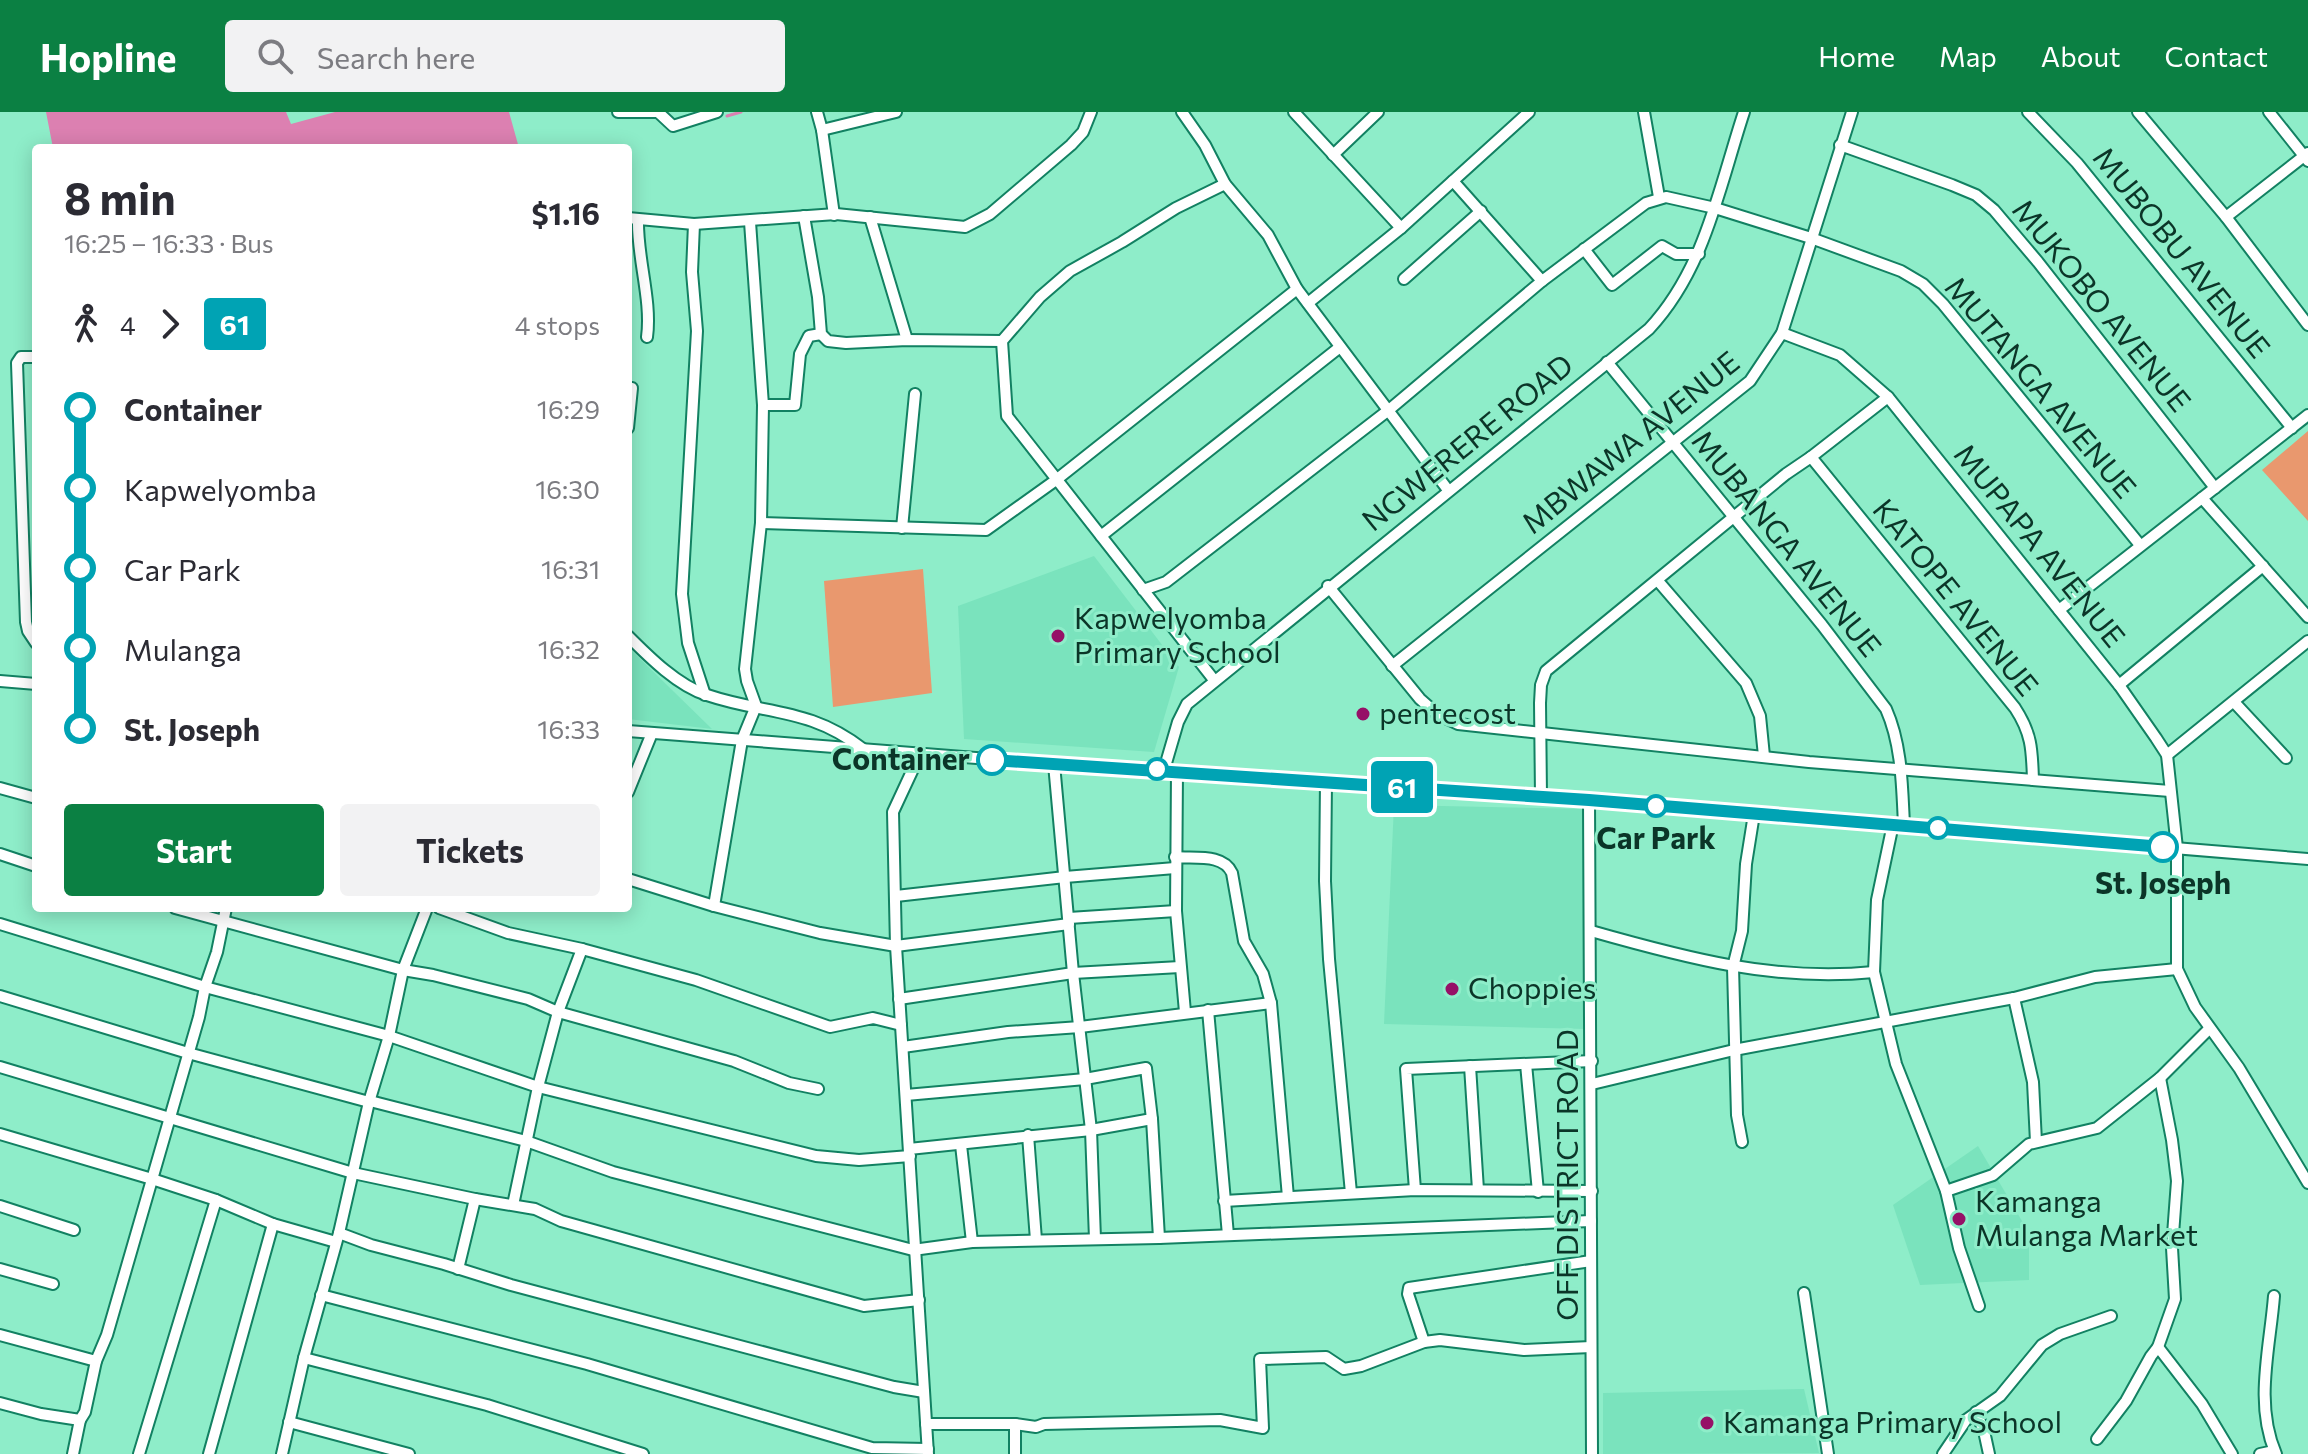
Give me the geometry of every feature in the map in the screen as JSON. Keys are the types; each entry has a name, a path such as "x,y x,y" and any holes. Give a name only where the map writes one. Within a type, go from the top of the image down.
{"street":[{"path":"618,112 658,112 673,126 717,112"},
{"path":"817,112 834,215"},
{"path":"822,130 896,112"},
{"path":"647,337 648,318 633,219 694,224 834,215 957,228 975,224 1071,145 1083,132 1091,112"},
{"path":"1182,112 1205,145 1225,184 1268,235 1297,289 1448,490"},
{"path":"1294,112 1401,228"},
{"path":"1333,155 1378,112"},
{"path":"1308,303 1401,228 1529,112"},
{"path":"1143,590 1166,582 1390,409 1542,281 1646,203 1659,197 1644,112"},
{"name":"NGWERERE ROAD","path":"1164,770 1178,722 1187,704 1328,586 1649,329 1666,311 1699,254 1744,112"},
{"name":"MBWAWA AVENUE","path":"1392,666 1750,381 1782,333 1852,112"},
{"name":"MUBOBU AVENUE","path":"2028,112 2077,163 2292,428"},
{"path":"2138,112 2226,217 2308,325"},
{"path":"2226,217 2307,156 2269,112"},
{"name":"MUKOBO AVENUE","path":"1840,145 1976,195 1994,210 2215,488"},
{"path":"1453,181 1542,281"},
{"path":"1214,680 1007,416 1002,341 1040,297 1070,271 1176,208 1225,184"},
{"name":"MUTANGA AVENUE","path":"1659,197 1715,208 1811,238 1901,271 1923,284 1943,304 2140,545"},
{"path":"1404,279 1481,211"},
{"path":"804,216 821,334 828,341 1002,341"},
{"path":"870,217 907,340"},
{"path":"714,906 742,740 756,706 745,669 761,523 763,405 750,222"},
{"path":"694,224 692,259 697,331 682,594 688,643 705,695"},
{"path":"1584,249 1612,285 1662,246 1676,254 1699,254"},
{"path":"761,523 986,530 1056,480 1297,289"},
{"name":"MUPAPA AVENUE","path":"1782,333 1840,355 1888,397 2119,685 2167,755 2177,848 2177,969"},
{"path":"763,405 795,405 802,346 809,336 821,334"},
{"path":"1101,536 1340,347"},
{"path":"32,357 21,357 17,363 26,622 32,637"},
{"name":"MUBANGA AVENUE","path":"1607,362 1876,693 1893,724 1901,769 1898,825 1877,900 1874,972 1905,1091 1946,1191 1959,1248 1979,1306"},
{"path":"902,528 915,394"},
{"path":"1541,796 1541,685 1546,671 1786,474 1888,397"},
{"path":"2059,610 2308,415"},
{"name":"KATOPE AVENUE","path":"1811,457 2015,708 2026,726 2031,743 2033,780"},
{"path":"2202,498 2308,617"},
{"path":"2119,685 2263,566"},
{"path":"1658,581 1746,683 1760,716 1764,756"},
{"path":"1156,606 1166,582"},
{"path":"1328,586 1392,666 1437,714 1458,724 1809,762 2170,791"},
{"path":"632,639 679,679 705,695 803,717 833,728 864,750"},
{"path":"2167,755 2308,641"},
{"path":"0,681 32,684"},
{"path":"2234,702 2286,758"},
{"path":"632,731 1054,764 1541,796 2308,859"},
{"path":"632,782 652,733"},
{"path":"321,1295 587,1364 872,1448 928,1451 896,946 893,812 920,754"},
{"path":"1054,764 1091,1130 1095,1239"},
{"path":"1177,771 1176,911 1185,1012"},
{"path":"1326,781 1325,881 1329,959 1351,1193"},
{"path":"0,788 32,797"},
{"name":"OFF DISTRICT ROAD","path":"1589,800 1592,1454"},
{"path":"1742,1142 1737,1115 1733,967 1742,931 1754,814"},
{"path":"0,854 32,865"},
{"path":"896,896 1222,860 1228,865 1244,941 1263,974 1271,1003 1288,1197"},
{"path":"632,880 714,906 848,940 896,946 1069,921 1176,911"},
{"path":"188,912 403,970 528,999 558,1012 734,1061 789,1083 818,1089"},
{"path":"73,1454 96,1361 107,1335 217,952 225,912"},
{"path":"282,1454 304,1358 389,1036 403,970 425,912"},
{"path":"450,912 508,933 582,949 696,980 830,1027 873,1018 901,1025"},
{"path":"0,924 205,987 389,1036 538,1087 816,1156 859,1160 1028,1135 1091,1130 1152,1119"},
{"path":"1591,931 1733,967 1794,975 1874,972"},
{"path":"513,1205 538,1087 558,1012 582,949"},
{"path":"899,999 1073,973 1180,967"},
{"path":"1592,1084 1734,1050 2014,998 2095,977 2177,969 2209,1029 2239,1068 2304,1170 2308,1183"},
{"path":"0,996 188,1053 526,1141 613,1172 913,1250 972,1242 1591,1221"},
{"path":"2014,998 2033,1082 2036,1142"},
{"path":"903,1047 1008,1032 1080,1027 1271,1003"},
{"path":"1208,1010 1228,1235"},
{"path":"1946,1191 1993,1175 2020,1149 2036,1142 2097,1128 2160,1078 2209,1029"},
{"path":"1415,1190 1406,1069 1592,1061"},
{"path":"1526,1064 1538,1192"},
{"path":"1470,1066 1478,1190"},
{"path":"0,1067 353,1173 535,1209 561,1221 655,1249 864,1306 919,1300"},
{"path":"906,1095 1085,1079 1146,1068 1159,1238"},
{"path":"2097,1439 2126,1401 2158,1347 2175,1299 2172,1248 2177,1199 2172,1140 2160,1078"},
{"path":"0,1134 216,1200 273,1224 371,1245 885,1385 924,1392"},
{"path":"1028,1135 1036,1240"},
{"path":"961,1145 972,1242"},
{"path":"1224,1201 1415,1190 1592,1191"},
{"path":"458,1269 475,1199"},
{"path":"139,1454 216,1200"},
{"path":"0,1206 74,1230"},
{"path":"209,1454 273,1224"},
{"path":"1424,1342 1408,1294 1409,1288 1591,1261"},
{"path":"0,1269 53,1284"},
{"path":"1804,1293 1828,1454"},
{"path":"2260,1454 2275,1452 2266,1425 2264,1395 2274,1296"},
{"path":"1943,1454 1976,1412 2000,1396 2050,1339 2111,1316"},
{"path":"0,1335 96,1361"},
{"path":"926,1424 1015,1424 1036,1427 1044,1424 1220,1420 1263,1428 1260,1359 1326,1357 1344,1369 1361,1366 1424,1342 1440,1340 1524,1350 1591,1347"},
{"path":"2158,1347 2196,1396 2232,1454"},
{"path":"304,1358 487,1405 643,1454"},
{"path":"0,1403 80,1420"},
{"path":"1976,1412 1989,1454"},
{"path":"289,1422 409,1454"},
{"path":"1015,1424 1015,1454"}],"shaded area":[{"path":"46,112 286,112 291,124 335,112 509,112 518,144 52,144"},
{"path":"2308,431 2308,521 2262,470"},
{"name":"Kapwelyomba Primary School","path":"1094,556 1179,667 1154,752 964,739 958,606"},
{"path":"923,569 932,693 833,707 824,581"},
{"path":"632,651 712,729 632,719"},
{"path":"1394,805 1587,809 1586,1029 1384,1024"},
{"name":"Kamanga Mulanga Market","path":"1978,1146 2029,1233 2029,1280 1920,1285 1893,1205"},
{"name":"Kamanga Primary School","path":"1804,1389 1819,1453 1603,1454 1603,1393"}],"waterway":[{"path":"727,116 741,112"}],"bus line":[{"name":"61","path":"992,760 1589,800 2163,847"}],"place":[{"name":"Kapwelyomba Primary School","path":"1058,636"},
{"name":"pentecost","path":"1363,714"},
{"name":"Container","path":"992,760"},
{"name":"Car Park","path":"1656,806"},
{"name":"St. Joseph","path":"2163,847"},
{"name":"Choppies","path":"1452,989"},
{"name":"Kamanga Mulanga Market","path":"1959,1219"},
{"name":"Kamanga Primary School","path":"1707,1423"}]}
